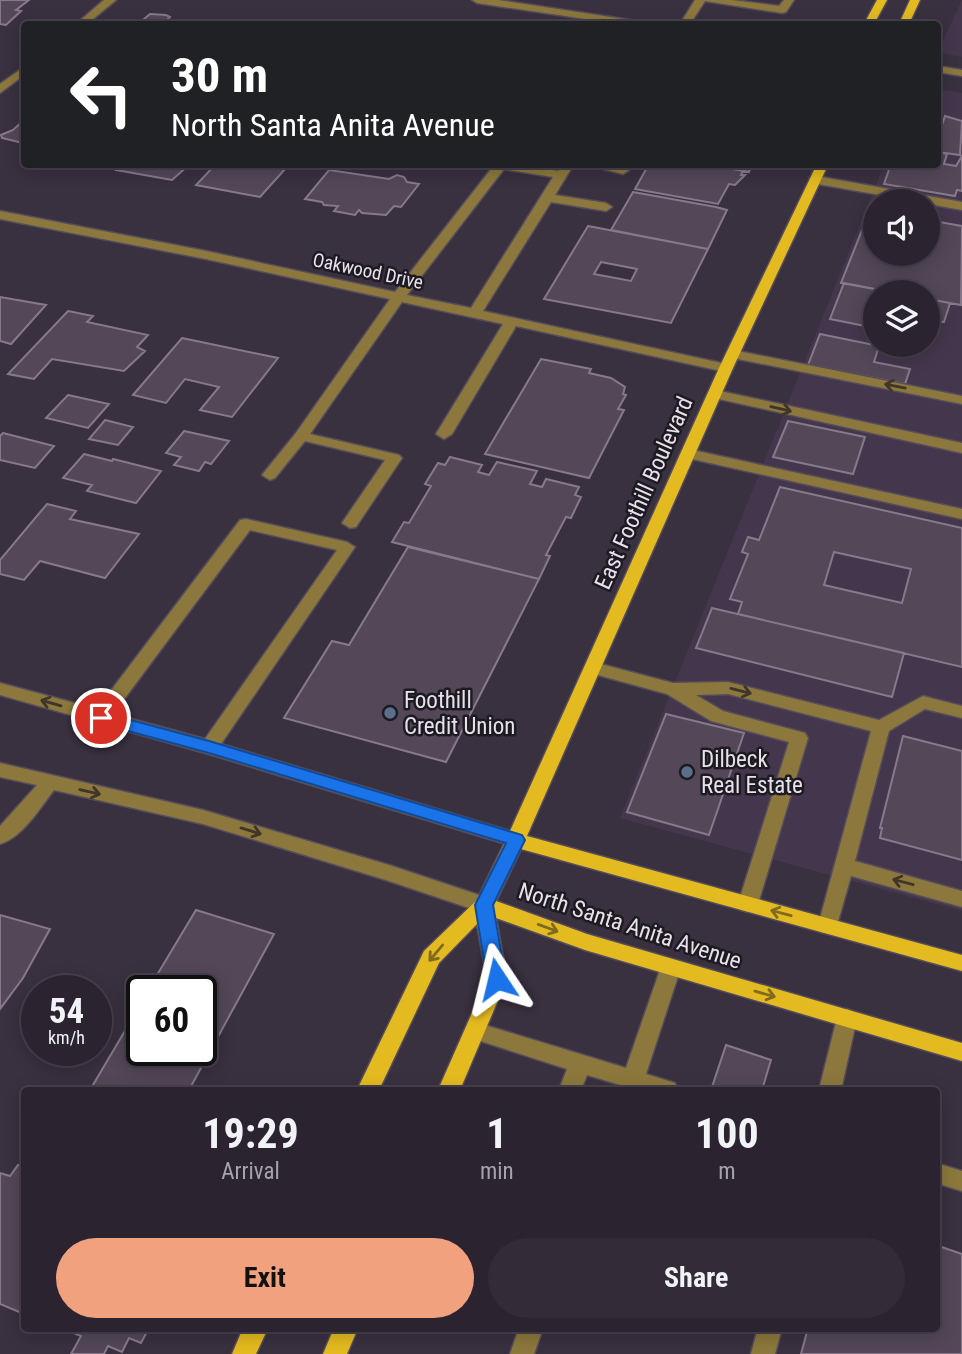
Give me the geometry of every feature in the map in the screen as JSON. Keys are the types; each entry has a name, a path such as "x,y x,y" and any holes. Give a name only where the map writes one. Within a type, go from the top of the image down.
{"main road":[{"path":"871,21 882,0"},
{"path":"905,21 915,0"},
{"name":"East Foothill Boulevard","path":"369,1087 430,957 484,905 516,840 730,361 821,169"},
{"name":"North Santa Anita Avenue","path":"516,840 962,963"},
{"path":"450,1087 497,979 484,905"},
{"name":"North Santa Anita Avenue","path":"484,905 585,942 962,1052"},
{"path":"244,1354 254,1332"},
{"path":"335,1354 344,1332"}],"street":[{"path":"85,21 111,0"},
{"path":"477,0 617,21"},
{"path":"687,21 700,0"},
{"path":"709,0 782,10 789,0"},
{"path":"941,70 962,73"},
{"path":"0,90 21,73"},
{"path":"270,475 301,436 398,298 498,168"},
{"path":"539,168 565,170"},
{"path":"612,168 623,170"},
{"path":"821,169 962,206"},
{"path":"475,313 565,170"},
{"path":"546,197 606,207"},
{"name":"Oakwood Drive","path":"0,215 206,255 512,321 962,400"},
{"path":"444,434 512,321"},
{"path":"715,394 962,448"},
{"path":"301,436 394,458 350,523"},
{"path":"688,454 962,514"},
{"path":"101,718 246,524 347,547 209,747"},
{"path":"593,668 673,689 728,688 881,727"},
{"name":"North Santa Anita Avenue","path":"0,689 209,747 516,840"},
{"path":"673,689 717,716 799,738 748,904"},
{"path":"828,926 881,727 923,702 962,712"},
{"name":"North Santa Anita Avenue","path":"0,770 203,817 390,873 484,905"},
{"path":"0,837 21,818 49,783"},
{"path":"844,866 962,899"},
{"path":"633,1080 671,967"},
{"path":"831,1087 847,1018"},
{"path":"475,1031 657,1087"},
{"path":"571,1087 580,1064"},
{"path":"940,1174 962,1181"},
{"path":"522,1354 530,1332"},
{"path":"763,1354 769,1332"}],"shaded area":[{"path":"962,0 962,57 945,54 941,51 941,45"},
{"path":"941,90 962,93 962,911 620,818 863,217 863,266 940,266 940,189 874,189 883,168 941,168"}],"building":[{"path":"0,0 29,0 16,10 21,11 6,25 0,24"},
{"path":"150,14 166,15 170,17 167,20 174,21 142,21"},
{"path":"945,116 962,121 960,155 941,152"},
{"path":"21,123 21,143 2,138 1,135"},
{"path":"941,153 947,154 944,164 956,166 962,156 962,191 957,190 955,196 940,193 940,189 914,189 884,184 890,168 941,168"},
{"path":"113,168 186,168 172,180"},
{"path":"212,168 286,168 260,197 196,185"},
{"path":"647,168 728,168 743,171 741,175 745,175 735,185 729,184 718,204 635,189"},
{"path":"728,168 750,168 749,172"},
{"path":"329,170 389,179 397,175 404,177 407,182 419,184 401,207 394,206 386,215 362,213 359,210 355,215 334,211 338,206 305,199"},
{"path":"633,192 727,210 708,249 611,230"},
{"path":"940,222 962,226 961,305 940,301 940,280 863,280 863,287 841,283 863,228 863,266 940,266"},
{"path":"588,226 708,249 671,323 544,299","holes":["601,262 637,269 631,281 594,274"]},
{"path":"844,283 863,287 863,326 830,319"},
{"path":"0,297 46,305 11,344 0,341"},
{"path":"940,301 950,303 944,322 940,322"},
{"path":"68,311 93,316 87,322 148,335 137,347 145,351 124,371 52,359 34,379 8,374"},
{"path":"820,334 863,343 863,357 876,357 874,362 910,369 905,384 808,365"},
{"path":"182,338 278,358 232,417 200,410 219,387 185,379 166,403 133,395"},
{"path":"541,359 591,369 589,373 611,378 625,387 623,394 626,395 618,409 624,410 589,478 485,454"},
{"path":"68,395 109,404 88,428 46,418"},
{"path":"105,420 133,427 118,445 89,439"},
{"path":"788,421 865,437 853,474 773,457"},
{"path":"184,431 229,441 211,464 205,462 199,471 174,465 181,457 166,453"},
{"path":"3,433 54,446 35,468 0,460 0,436"},
{"path":"84,454 161,471 136,503 87,491 92,485 63,478"},
{"path":"450,457 482,465 478,472 489,475 497,462 537,471 530,484 542,487 546,479 579,487 575,495 581,497 571,518 566,517 546,555 550,556 539,579 392,542 404,522 409,523 431,486 425,484 438,463 445,465"},
{"path":"780,487 962,528 962,667 738,614 742,602 730,599 748,554 742,552 748,537 759,540","holes":["834,552 911,569 902,603 824,585"]},
{"path":"47,504 76,511 70,519 139,534 105,578 40,561 24,580 0,574 0,560"},
{"path":"408,547 539,579 446,762 284,718 332,641 349,645"},
{"path":"712,608 904,653 892,697 696,648"},
{"path":"666,714 744,733 709,835 627,812"},
{"path":"903,736 962,751 962,860 880,838 880,828"},
{"path":"196,910 274,934 217,1039 217,975 157,975"},
{"path":"0,915 50,929 25,975 21,975 21,981 0,1009"},
{"path":"126,1029 126,1066 202,1066 191,1087 92,1087 104,1066 112,1066 112,1053"},
{"path":"726,1045 771,1060 763,1087 712,1087"},
{"path":"18,1165 21,1166 21,1313 0,1304 0,1173 10,1176"},
{"path":"940,1246 962,1254 962,1354 801,1354 807,1332 940,1332"},
{"path":"71,1332 147,1332 141,1343 129,1338 122,1352 108,1346 104,1354 71,1354 81,1336"}],"place":[{"name":"Foothill Credit Union","path":"390,713"},
{"name":"Dilbeck Real Estate","path":"687,772"}],"route":[{"path":"101,718 209,747 516,840 484,905 497,979"}]}
